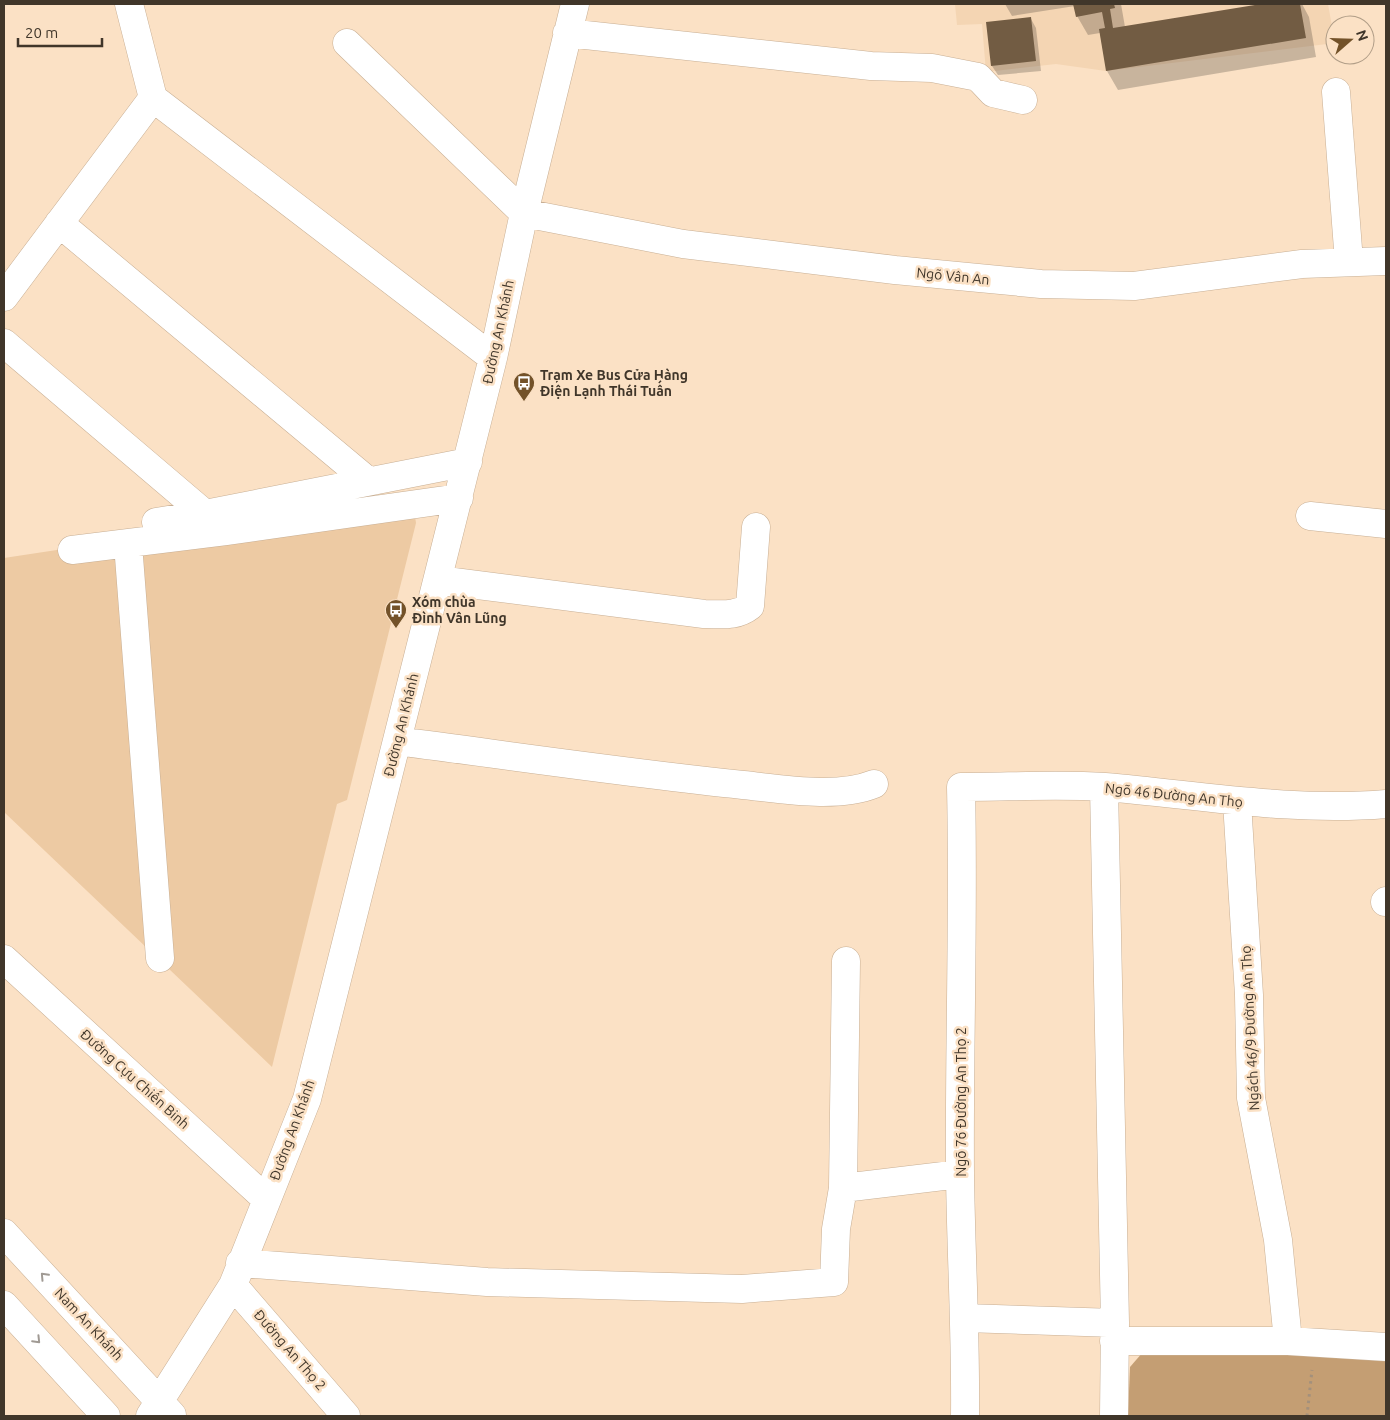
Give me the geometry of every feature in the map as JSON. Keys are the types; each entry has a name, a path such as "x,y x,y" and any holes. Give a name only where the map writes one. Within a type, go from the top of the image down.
{"street":[{"path":"129,4 153,98 494,358"},
{"name":"Đường An Khánh","path":"161,1411 237,1274 307,1099 494,358 524,213 575,4"},
{"path":"567,33 871,66 932,68 978,77 993,93 1023,100"},
{"path":"347,43 524,213"},
{"path":"1336,92 1349,262"},
{"path":"4,297 153,98"},
{"name":"Ngõ Vân An","path":"524,213 683,244 896,270 1041,284 1134,286 1302,264 1386,261"},
{"path":"59,223 368,481"},
{"path":"4,343 205,514"},
{"path":"156,522 468,462"},
{"path":"72,550 128,544 459,498"},
{"path":"1310,516 1386,524"},
{"path":"438,580 704,614 731,614 742,612 750,606 756,528"},
{"path":"128,544 160,958"},
{"path":"397,740 704,781 845,792 874,784"},
{"name":"Ngõ 46 Đường An Thọ","path":"961,787 1104,787 1237,802 1361,806 1386,804"},
{"name":"Ngõ 76 Đường An Thọ 2","path":"961,787 963,894 960,1174 965,1318 965,1416"},
{"path":"1104,787 1115,1332 1114,1416"},
{"name":"Ngách 46/9 Đường An Thọ","path":"1237,802 1249,996 1251,1098 1278,1240 1288,1341"},
{"name":"Đường Cựu Chiến Binh","path":"4,959 266,1199"},
{"path":"237,1274 742,1289 834,1282 836,1229 843,1188 846,960"},
{"path":"843,1188 960,1174"},
{"name":"Nam An Khánh","path":"4,1233 161,1411"},
{"name":"Đường An Thọ 2","path":"237,1274 346,1416"},
{"path":"4,1305 106,1416"},
{"path":"965,1318 1115,1332 1386,1347"}],"path":[{"path":"1307,1416 1312,1368"}],"shaded area":[{"path":"955,4 1328,4 1330,15 1325,15 1325,44 1106,71 1056,64 986,72 982,24 957,25"},
{"path":"412,496 416,523 347,800 337,804 272,1067 4,812 4,558"},
{"path":"1143,1352 1268,1353 1386,1360 1386,1416 1128,1416 1130,1367"}],"building":[{"path":"1073,4 1114,4 1115,8 1110,9 1113,28 1261,4 1300,4 1306,38 1106,71 1099,29 1105,28 1102,12 1076,17"},
{"path":"1031,17 1036,61 991,66 986,22"}],"place":[{"name":"Trạm Xe Bus Cửa Hàng Điện Lạnh Thái Tuấn","path":"524,402"},
{"name":"Xóm chùa Đình Vân Lũng","path":"396,629"}]}
